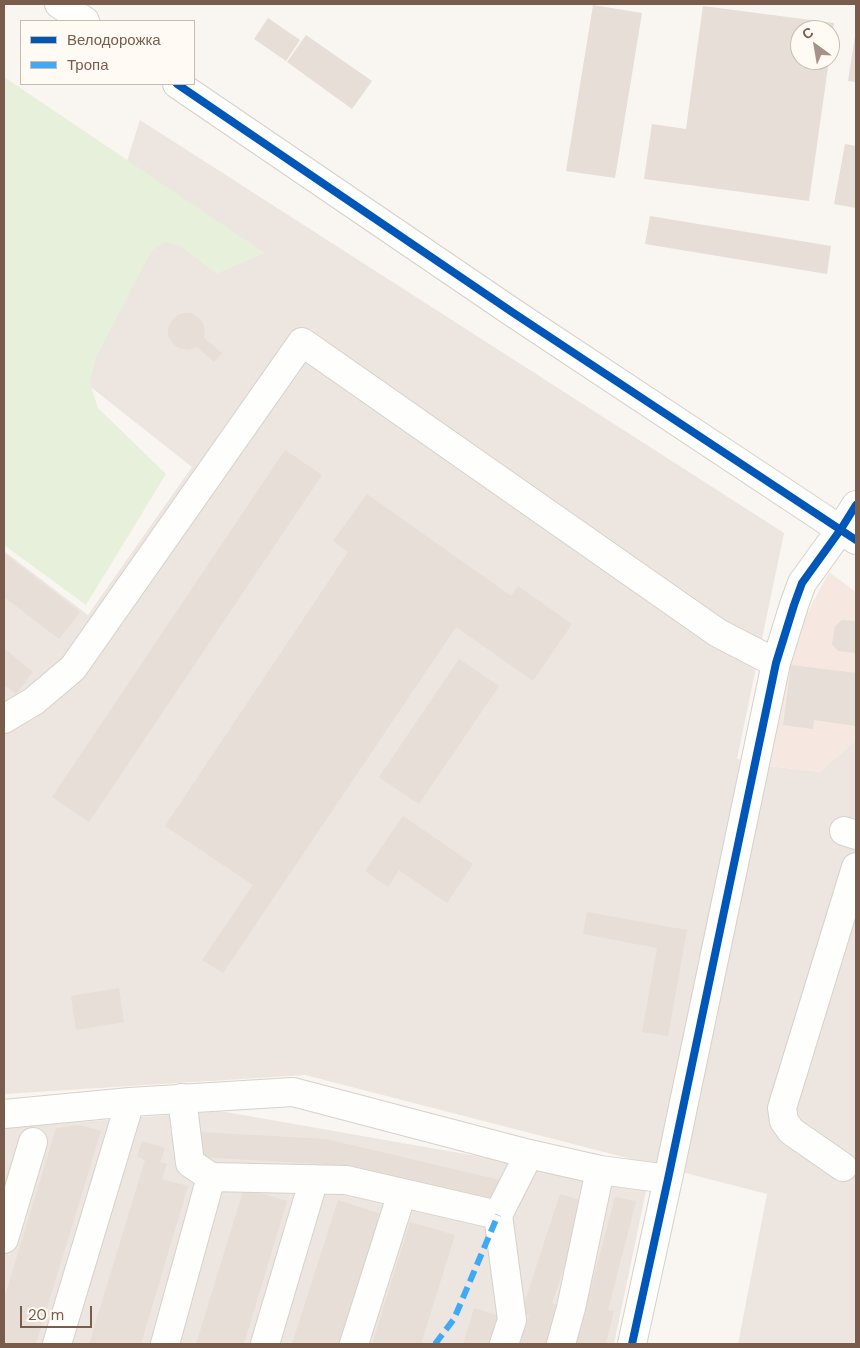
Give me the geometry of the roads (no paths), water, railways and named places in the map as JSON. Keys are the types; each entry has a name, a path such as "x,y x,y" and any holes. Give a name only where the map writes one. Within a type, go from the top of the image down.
{"street":[{"path":"59,4 83,20"},
{"path":"178,85 512,312 849,534"},
{"path":"4,719 34,701 73,668 302,342 718,633 776,663"},
{"path":"632,1344 776,663 802,583 849,534 856,505"},
{"path":"843,1166 792,1130 784,1121 782,1108 856,867"},
{"path":"4,1114 182,1098 293,1092 529,1154 600,1170 668,1179"},
{"path":"182,1098 190,1163 211,1176 346,1180 498,1215"},
{"path":"57,1344 130,1102"},
{"path":"4,1234 33,1142"},
{"path":"504,1344 512,1320 498,1215 529,1154"},
{"path":"561,1344 571,1308 600,1170"},
{"path":"165,1344 211,1176"},
{"path":"265,1344 314,1179"},
{"path":"354,1344 402,1193"}]}
